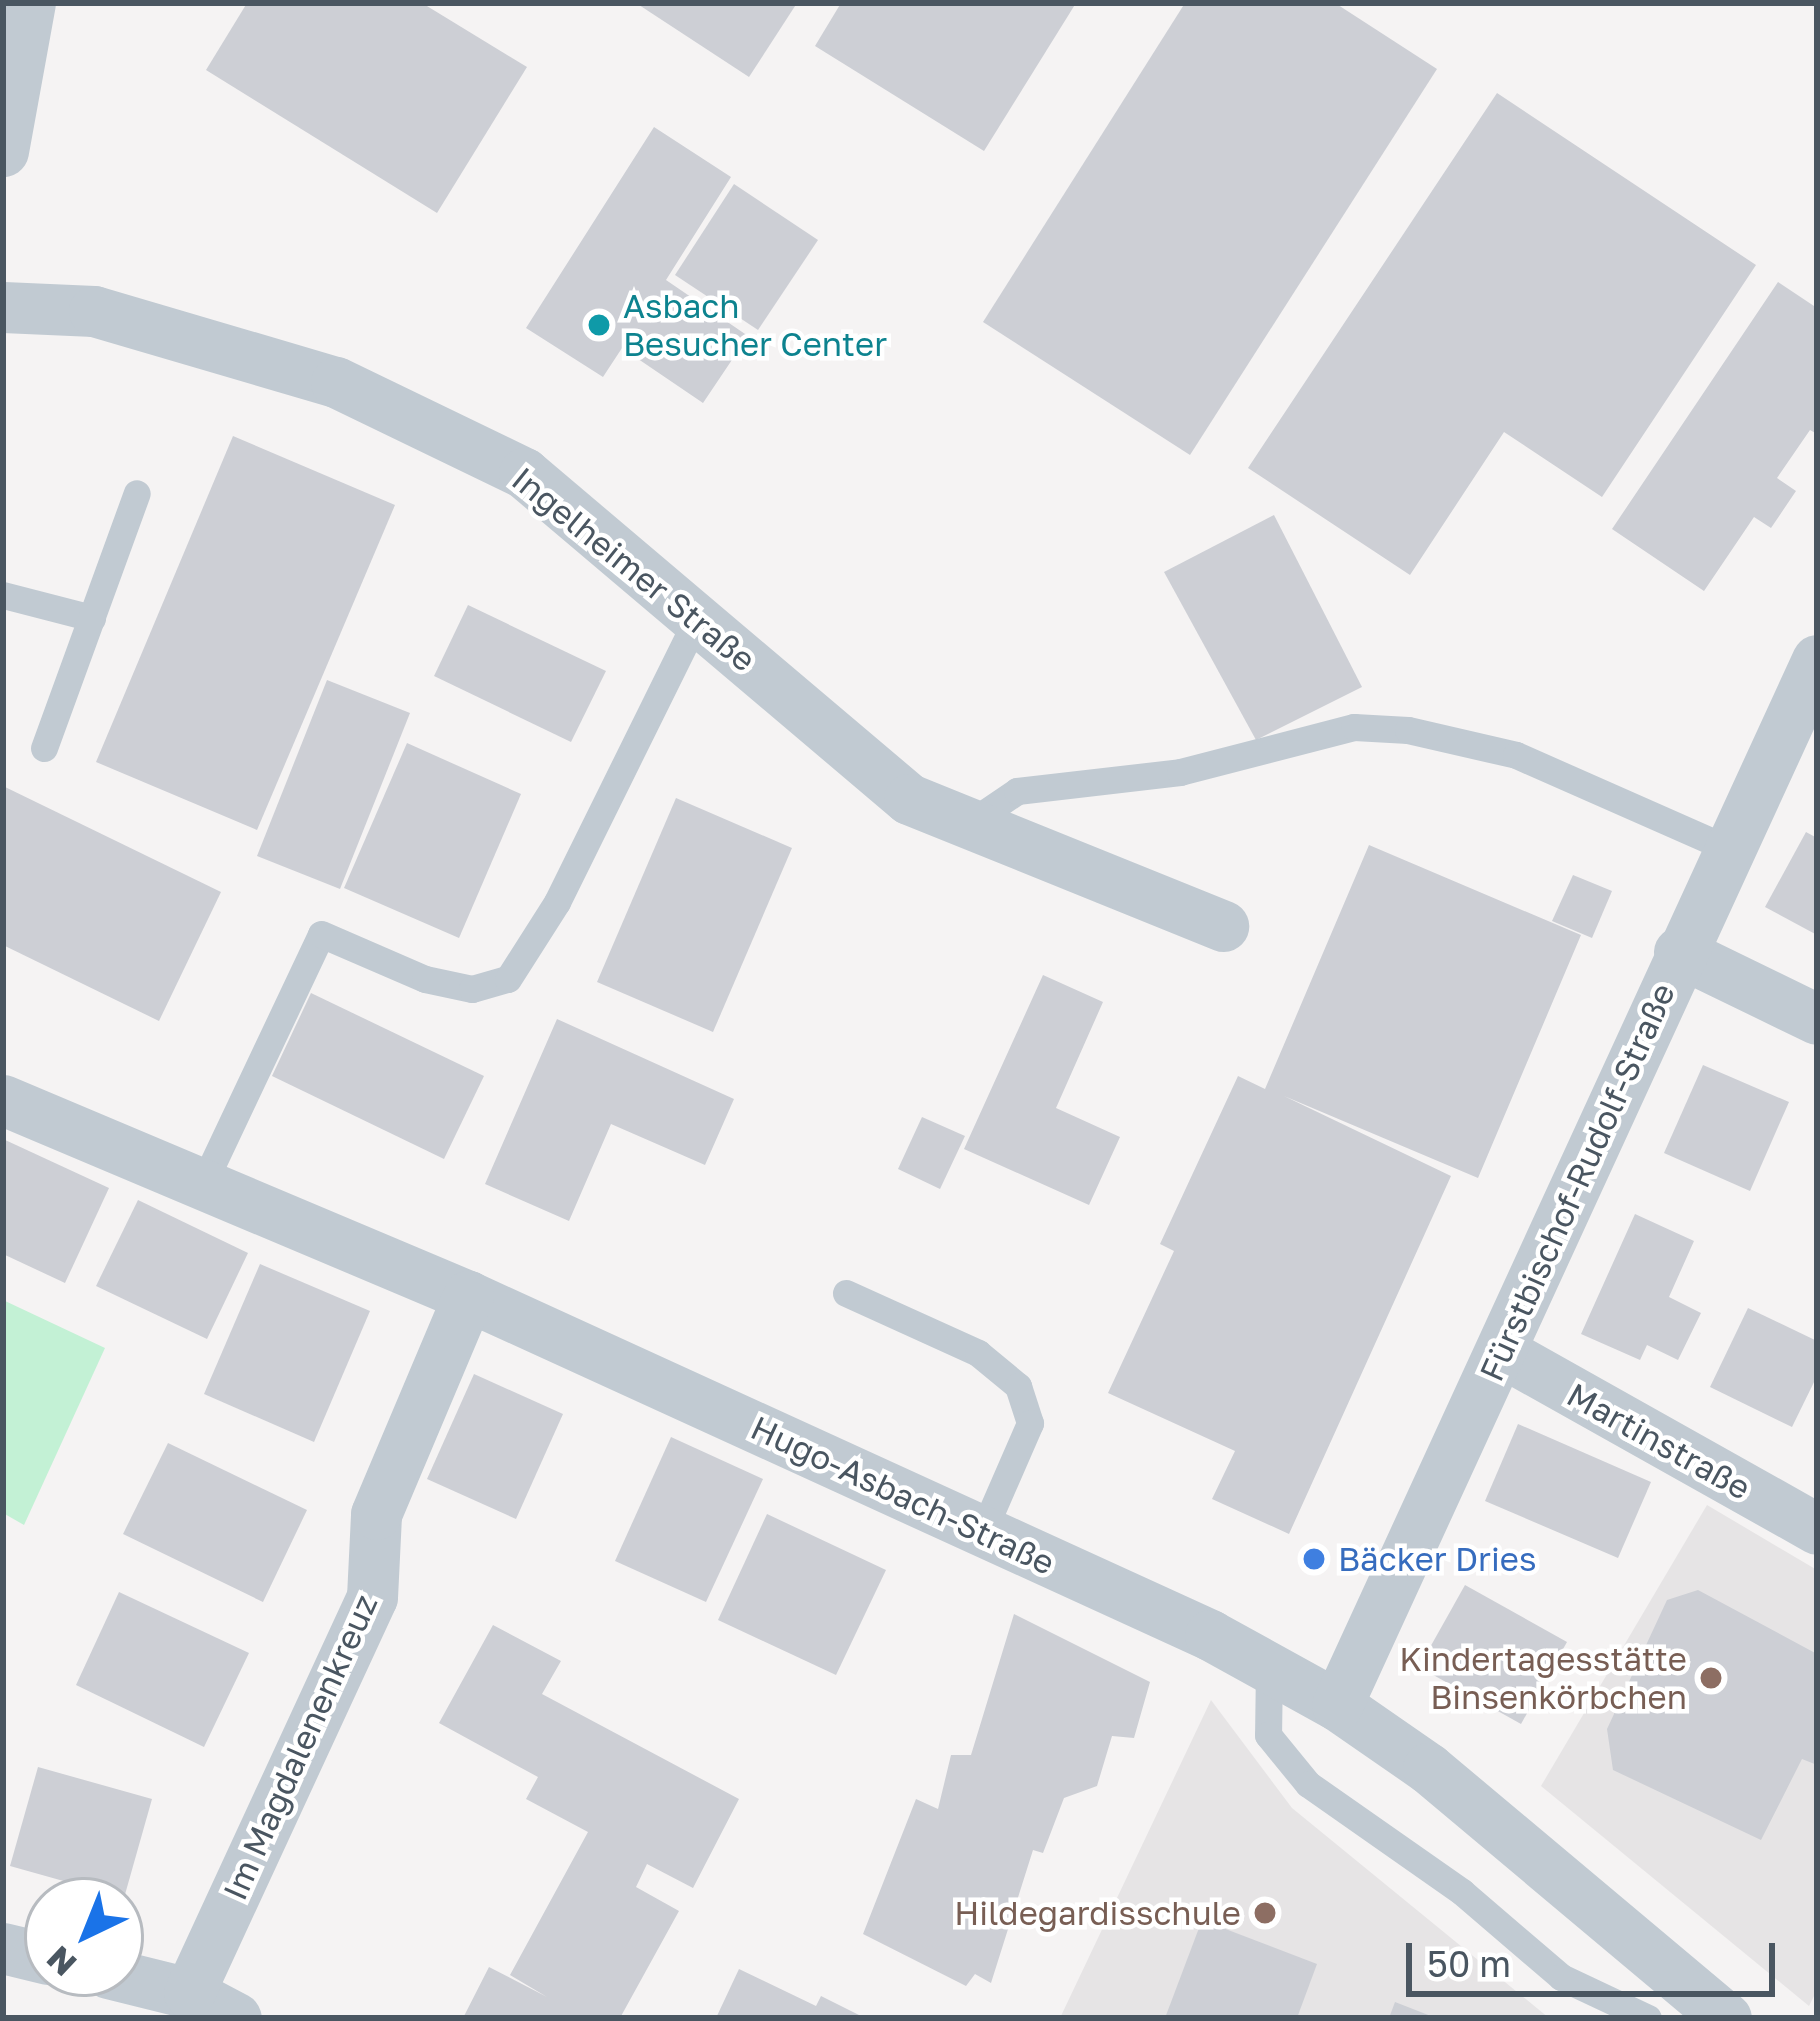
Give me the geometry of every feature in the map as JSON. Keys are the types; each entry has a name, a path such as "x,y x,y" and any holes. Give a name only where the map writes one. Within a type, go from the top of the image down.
{"street":[{"path":"3,151 30,3"},
{"name":"Ingelheimer Straße","path":"3,307 94,311 336,382 524,473 909,799 1223,926"},
{"name":"Fürstbischof-Rudolf-Straße","path":"1337,1705 1502,1352 1725,847 1817,660"},
{"path":"1679,952 1817,1019"},
{"name":"Hugo-Asbach-Straße","path":"3,1100 468,1296 1269,1667 1337,1705 1484,1813 1726,2018"},
{"name":"Im Magdalenenkreuz","path":"189,1994 373,1597 376,1514 468,1296"},
{"name":"Martinstraße","path":"1502,1352 1817,1528"},
{"path":"144,1991 189,1994 236,2018"}],"lane":[{"path":"44,748 137,493"},
{"path":"3,595 92,618"},
{"path":"202,1184 321,934 424,979 472,989 508,979 556,902 697,619"},
{"path":"970,824 1017,791 1180,772 1354,727 1408,730 1516,755 1725,847"},
{"path":"846,1293 978,1353 1018,1386 1030,1423 983,1531"},
{"path":"1269,1667 1268,1735 1308,1784 1462,1892 1562,1977 1648,2018"}],"shaded area":[{"name":"Kindertagesstätte Binsenkörbchen","path":"1707,1505 1817,1570 1817,1990 1809,2006 1541,1786"},
{"name":"Hildegardisschule","path":"1211,1700 1292,1808 1549,2018 1060,2018"}],"green space":[{"path":"3,1300 105,1348 24,1525 3,1513"}],"building":[{"path":"247,3 422,3 527,67 437,213 206,70"},
{"path":"636,3 797,3 749,77"},
{"path":"841,3 1076,3 984,151 815,46"},
{"path":"1185,3 1335,3 1437,69 1190,455 983,322"},
{"path":"1497,93 1756,265 1602,497 1504,432 1410,575 1248,468"},
{"path":"654,127 731,177 666,280 748,336 703,403 622,348 603,377 526,328"},
{"path":"734,184 818,240 758,330 675,275"},
{"path":"1778,282 1817,308 1817,434 1810,430 1777,478 1796,491 1771,528 1754,517 1704,591 1612,529"},
{"path":"233,436 395,505 257,830 96,762"},
{"path":"1274,515 1362,687 1256,740 1164,572"},
{"path":"468,605 606,671 571,742 434,676"},
{"path":"327,680 410,713 340,889 257,856"},
{"path":"407,743 521,794 459,938 344,888"},
{"path":"3,786 221,892 159,1021 3,945"},
{"path":"676,798 792,848 713,1032 597,982"},
{"path":"1806,832 1817,838 1817,935 1765,907"},
{"path":"1369,845 1581,935 1478,1178 1284,1096 1451,1176 1289,1534 1212,1499 1235,1451 1108,1393 1174,1251 1160,1244 1238,1076 1265,1089"},
{"path":"1573,875 1612,891 1592,938 1552,921"},
{"path":"1043,975 1103,1002 1056,1108 1120,1137 1089,1205 964,1149"},
{"path":"311,993 484,1076 444,1159 272,1076"},
{"path":"557,1019 734,1099 705,1165 611,1124 569,1221 485,1184"},
{"path":"1703,1065 1789,1102 1750,1191 1664,1153"},
{"path":"922,1117 965,1136 940,1189 898,1169"},
{"path":"3,1139 109,1188 65,1283 3,1254"},
{"path":"138,1200 248,1253 207,1339 96,1286"},
{"path":"1635,1214 1694,1241 1669,1297 1701,1313 1678,1360 1647,1345 1640,1360 1581,1334"},
{"path":"260,1264 370,1311 314,1442 204,1394"},
{"path":"1748,1308 1817,1341 1817,1376 1792,1427 1710,1387"},
{"path":"474,1374 563,1414 516,1519 427,1479"},
{"path":"1518,1424 1651,1482 1618,1558 1485,1501"},
{"path":"671,1437 763,1479 706,1602 615,1561"},
{"path":"168,1443 307,1510 263,1602 123,1534"},
{"path":"767,1514 886,1570 836,1675 718,1620"},
{"path":"1465,1585 1567,1642 1521,1724 1419,1667"},
{"path":"1698,1590 1817,1654 1817,1765 1802,1759 1761,1840 1613,1770 1607,1729 1667,1600"},
{"path":"119,1592 249,1653 204,1747 76,1685"},
{"path":"1014,1614 1150,1682 1134,1738 1112,1736 1097,1786 1064,1798 1043,1853 1033,1850 991,1983 975,1974 966,1986 863,1934 916,1799 938,1809 951,1755 971,1755"},
{"path":"493,1625 561,1661 542,1694 739,1799 693,1888 647,1864 636,1887 679,1911 620,2018 463,2018 489,1967 547,1997 510,1975 588,1832 526,1799 538,1777 439,1723"},
{"path":"38,1767 152,1799 130,1877 49,1877 10,1866"},
{"path":"1202,1920 1317,1964 1297,2018 1165,2018"},
{"path":"739,1969 816,2006 821,1996 865,2018 716,2018"},
{"path":"1395,2002 1436,2018 1389,2018"}],"place":[{"name":"Asbach Besucher Center","path":"599,325"},
{"name":"Bäcker Dries","path":"1314,1559"},
{"name":"Kindertagesstätte Binsenkörbchen","path":"1711,1678"},
{"name":"Hildegardisschule","path":"1265,1913"}]}
